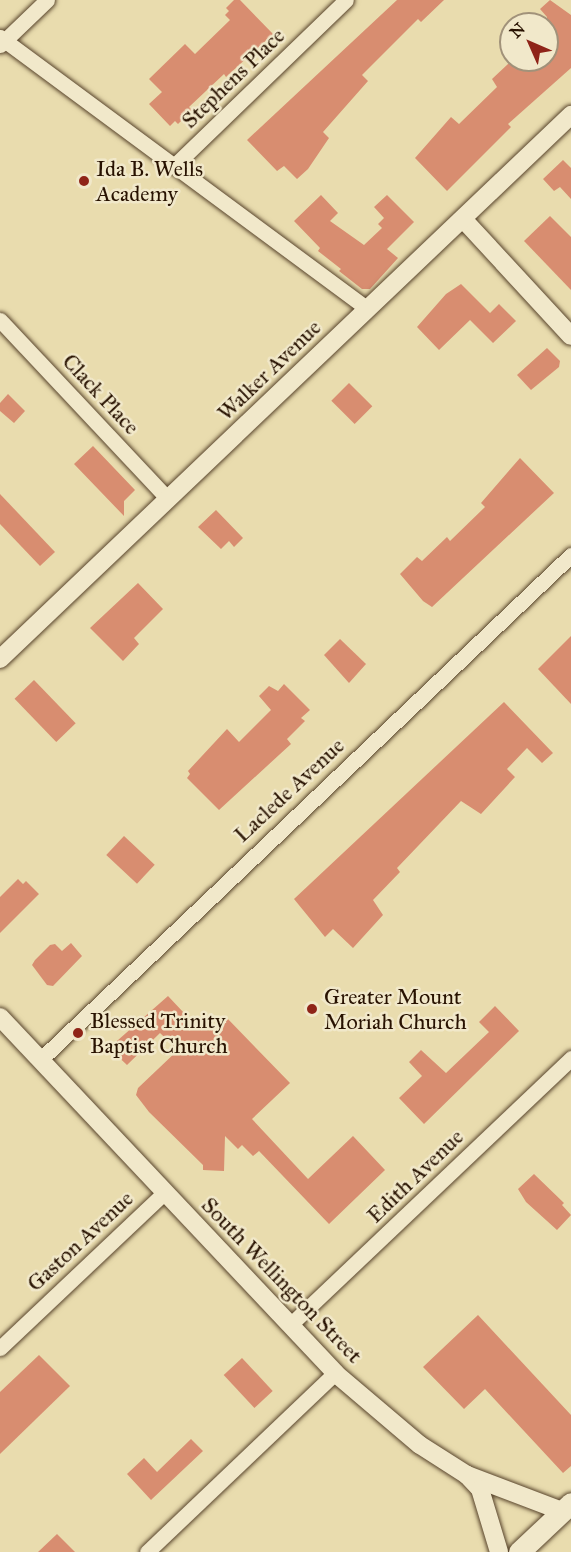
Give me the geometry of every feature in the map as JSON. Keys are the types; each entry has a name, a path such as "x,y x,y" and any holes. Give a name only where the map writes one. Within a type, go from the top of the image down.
{"main road":[{"path":"519,1552 568,1511"}],"street":[{"path":"47,0 1,41 176,164 367,309"},
{"name":"Stephens Place","path":"176,164 346,0"},
{"name":"Walker Avenue","path":"0,659 571,115"},
{"path":"463,219 571,336"},
{"name":"Clack Place","path":"0,320 168,499"},
{"name":"Laclede Avenue","path":"40,1060 571,555"},
{"name":"South Wellington Street","path":"0,1017 335,1373 420,1445 467,1474 568,1511"},
{"name":"Edith Avenue","path":"290,1325 571,1058"},
{"name":"Gaston Avenue","path":"0,1348 165,1192"},
{"path":"147,1552 335,1373"},
{"path":"467,1474 480,1489 498,1552"}],"building":[{"path":"234,0 240,0 273,34 226,77 224,74 189,107 192,110 178,124 175,121 170,126 149,104 162,92 149,79 185,44 195,54 230,20 225,15 229,11 226,8"},
{"path":"397,0 444,0 421,22 418,19 362,75 368,81 323,132 329,138 308,169 297,179 284,166 277,171 247,140"},
{"path":"550,0 571,15 571,68 508,124 511,127 447,191 415,158 451,117 459,124 497,87 492,79 499,72 559,72 559,12 543,12 540,9"},
{"path":"563,160 571,168 571,199 560,187 554,191 543,179"},
{"path":"321,195 338,213 330,221 364,245 382,228 378,224 384,218 374,207 387,195 414,222 387,249 398,258 370,289 362,289 339,271 341,269 318,251 320,248 294,221"},
{"path":"550,216 571,237 571,290 524,241"},
{"path":"461,284 490,313 499,304 516,321 493,343 470,320 439,350 417,327 446,294"},
{"path":"547,348 560,361 559,367 531,390 517,375"},
{"path":"349,383 372,406 355,424 331,401"},
{"path":"8,394 25,411 14,423 0,411 0,403"},
{"path":"93,446 135,490 124,501 124,516 74,464"},
{"path":"520,458 554,493 432,607 423,601 400,574 417,557 422,561 447,537 450,541 485,507 481,503"},
{"path":"0,494 55,552 40,566 0,524"},
{"path":"216,510 243,538 234,547 229,541 221,549 198,527"},
{"path":"138,583 163,609 134,638 139,644 123,661 90,628"},
{"path":"571,636 571,704 538,669"},
{"path":"340,639 366,664 349,683 324,655"},
{"path":"34,680 76,723 56,742 15,699"},
{"path":"284,684 310,710 301,718 305,721 287,739 291,744 219,810 187,778 190,774 188,771 227,729 239,742 271,710 259,696 269,686 278,691"},
{"path":"504,702 553,753 542,763 527,748 507,769 515,777 481,814 461,801 397,868 400,872 373,900 383,915 353,948 333,929 325,937 294,899"},
{"path":"124,836 155,865 137,884 106,855"},
{"path":"18,879 23,884 26,881 39,894 0,933 0,897"},
{"path":"71,943 82,956 53,986 47,985 32,965 50,945 55,944 62,951"},
{"path":"168,996 200,1030 204,1026 209,1031 225,1016 290,1083 252,1119 308,1179 353,1136 385,1170 329,1224 259,1151 253,1156 242,1145 238,1149 225,1136 224,1171 203,1170 203,1165 149,1112 136,1095 138,1088 178,1050 160,1033 127,1065 109,1048"},
{"path":"495,1006 519,1031 424,1124 399,1098 422,1076 409,1062 421,1050 446,1073 489,1032 479,1022"},
{"path":"534,1174 564,1203 562,1205 571,1215 557,1230 526,1202 518,1189"},
{"path":"478,1315 571,1415 571,1466 563,1473 485,1389 464,1409 423,1367"},
{"path":"39,1355 70,1386 0,1454 0,1392"},
{"path":"242,1358 273,1391 254,1408 224,1375"},
{"path":"191,1439 203,1451 151,1500 127,1474 144,1458 157,1472"},
{"path":"57,1534 75,1552 38,1552"}],"place":[{"name":"Ida B. Wells Academy","path":"84,181"},
{"name":"Greater Mount Moriah Church","path":"312,1009"},
{"name":"Blessed Trinity Baptist Church","path":"78,1033"}]}
